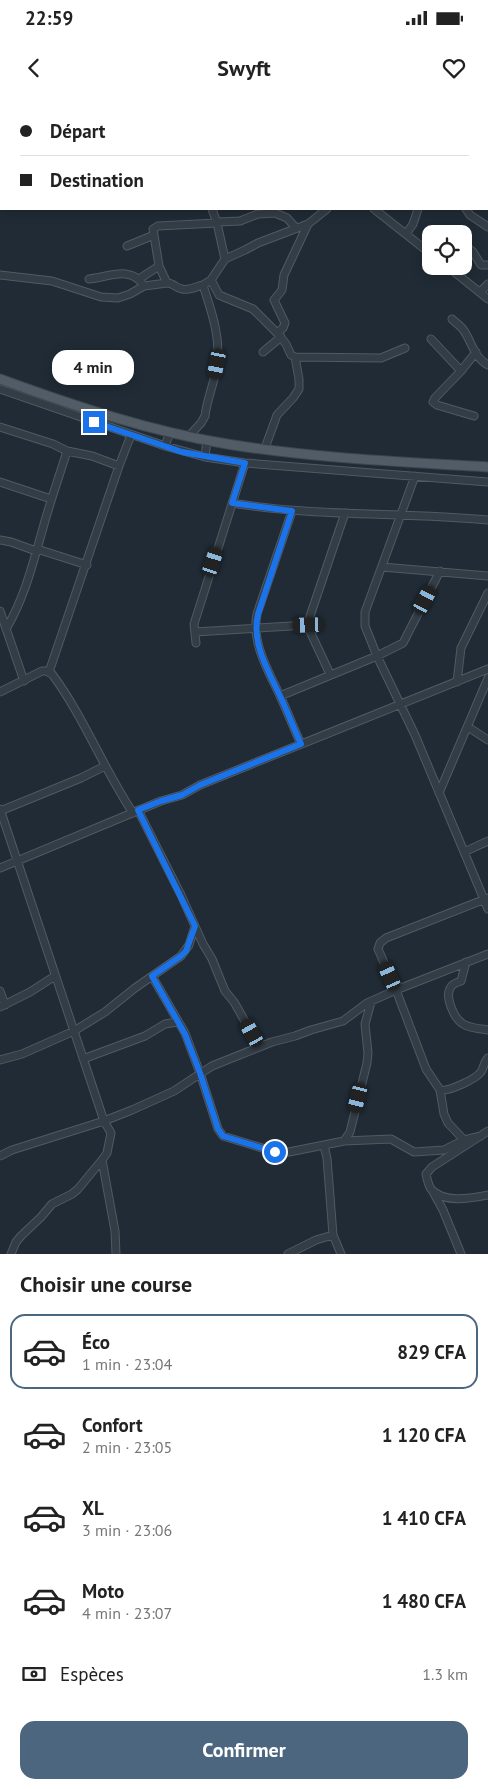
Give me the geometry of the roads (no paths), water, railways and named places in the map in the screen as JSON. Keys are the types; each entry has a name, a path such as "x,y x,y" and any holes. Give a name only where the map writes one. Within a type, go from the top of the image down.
{"main road":[{"path":"0,379 88,410 207,440 333,457 488,467"}],"street":[{"path":"212,210 225,259"},
{"path":"0,275 52,281 90,295 111,298 124,296 144,286 166,283 172,283 185,290 204,285 211,280 225,259 258,243 308,224 326,210"},
{"path":"375,210 422,247"},
{"path":"406,234 418,210"},
{"path":"467,210 470,215 488,227"},
{"path":"166,283 159,266 153,229 158,226 240,221 258,214 275,213 288,218 296,228"},
{"path":"263,352 279,335 285,323 274,300 282,290 284,275 308,224"},
{"path":"127,246 154,235"},
{"path":"472,251 481,266 488,265"},
{"path":"139,278 159,266"},
{"path":"89,280 131,274 139,278 144,286"},
{"path":"458,275 488,299"},
{"path":"211,280 217,293 253,309 279,335 291,355 296,357 382,358 405,348"},
{"path":"480,292 488,284"},
{"path":"189,436 205,416 218,358 214,318 204,285"},
{"path":"452,319 462,328 472,349 479,358 488,364"},
{"path":"431,339 461,371"},
{"path":"474,416 436,405 433,402 442,389 461,371 476,352"},
{"path":"265,448 277,415 299,389 300,379 296,357"},
{"path":"0,390 182,452 205,457 245,463 488,482"},
{"path":"0,427 53,444 67,451 92,456 119,466"},
{"path":"165,446 170,432"},
{"path":"49,672 131,435"},
{"path":"205,457 207,440"},
{"path":"6,629 24,591 67,451"},
{"path":"196,643 194,624 245,463"},
{"path":"415,476 365,612 364,620 377,656 401,705 464,852 486,898 488,909"},
{"path":"0,482 51,499"},
{"path":"232,503 292,511 488,520"},
{"path":"292,511 258,614 256,627 260,648 269,674 301,744"},
{"path":"330,674 308,625 345,513"},
{"path":"0,540 87,565"},
{"path":"382,567 488,576"},
{"path":"280,696 377,656 403,642 440,571"},
{"path":"457,682 461,648 488,593"},
{"path":"0,611 24,680"},
{"path":"195,632 308,625"},
{"path":"0,868 488,669"},
{"path":"0,692 42,671 49,672 80,720 105,766 136,812 195,926 202,944 212,959 225,991 234,1002 259,1046"},
{"path":"439,793 488,678"},
{"path":"468,727 488,740"},
{"path":"11,1254 20,1236 42,1217 52,1204 78,1189 107,1153 112,1133 104,1121 0,810 82,778 105,766"},
{"path":"464,852 488,841"},
{"path":"464,1140 448,1123 444,1114 440,1090 426,1069 378,945 383,940 486,898"},
{"path":"0,1060 22,1054 74,1031 105,1012 181,956 186,951 195,926"},
{"path":"0,1156 49,1137 104,1121 174,1091 212,1066 259,1046 343,1021 371,1002 396,990 488,954"},
{"path":"466,962 461,981 452,985 450,989 452,1011 460,1022 466,1026 488,1030"},
{"path":"0,991 2,1006 55,976"},
{"path":"152,976 185,1034 218,1129 223,1136 275,1152 289,1152 344,1141 391,1139 414,1152 423,1152 444,1150 464,1140 481,1136"},
{"path":"344,1141 350,1132 367,1063 368,1053 365,1024 371,1002"},
{"path":"83,1059 145,1036 165,1024 177,1022"},
{"path":"440,1090 450,1090 476,1076 481,1072 488,1058"},
{"path":"461,1254 426,1174 432,1167 488,1130"},
{"path":"324,1146 327,1158 333,1235 341,1254"},
{"path":"102,1160 115,1231 116,1254"},
{"path":"432,1190 446,1198 459,1200 488,1195"},
{"path":"288,1254 311,1242 333,1235"}]}
